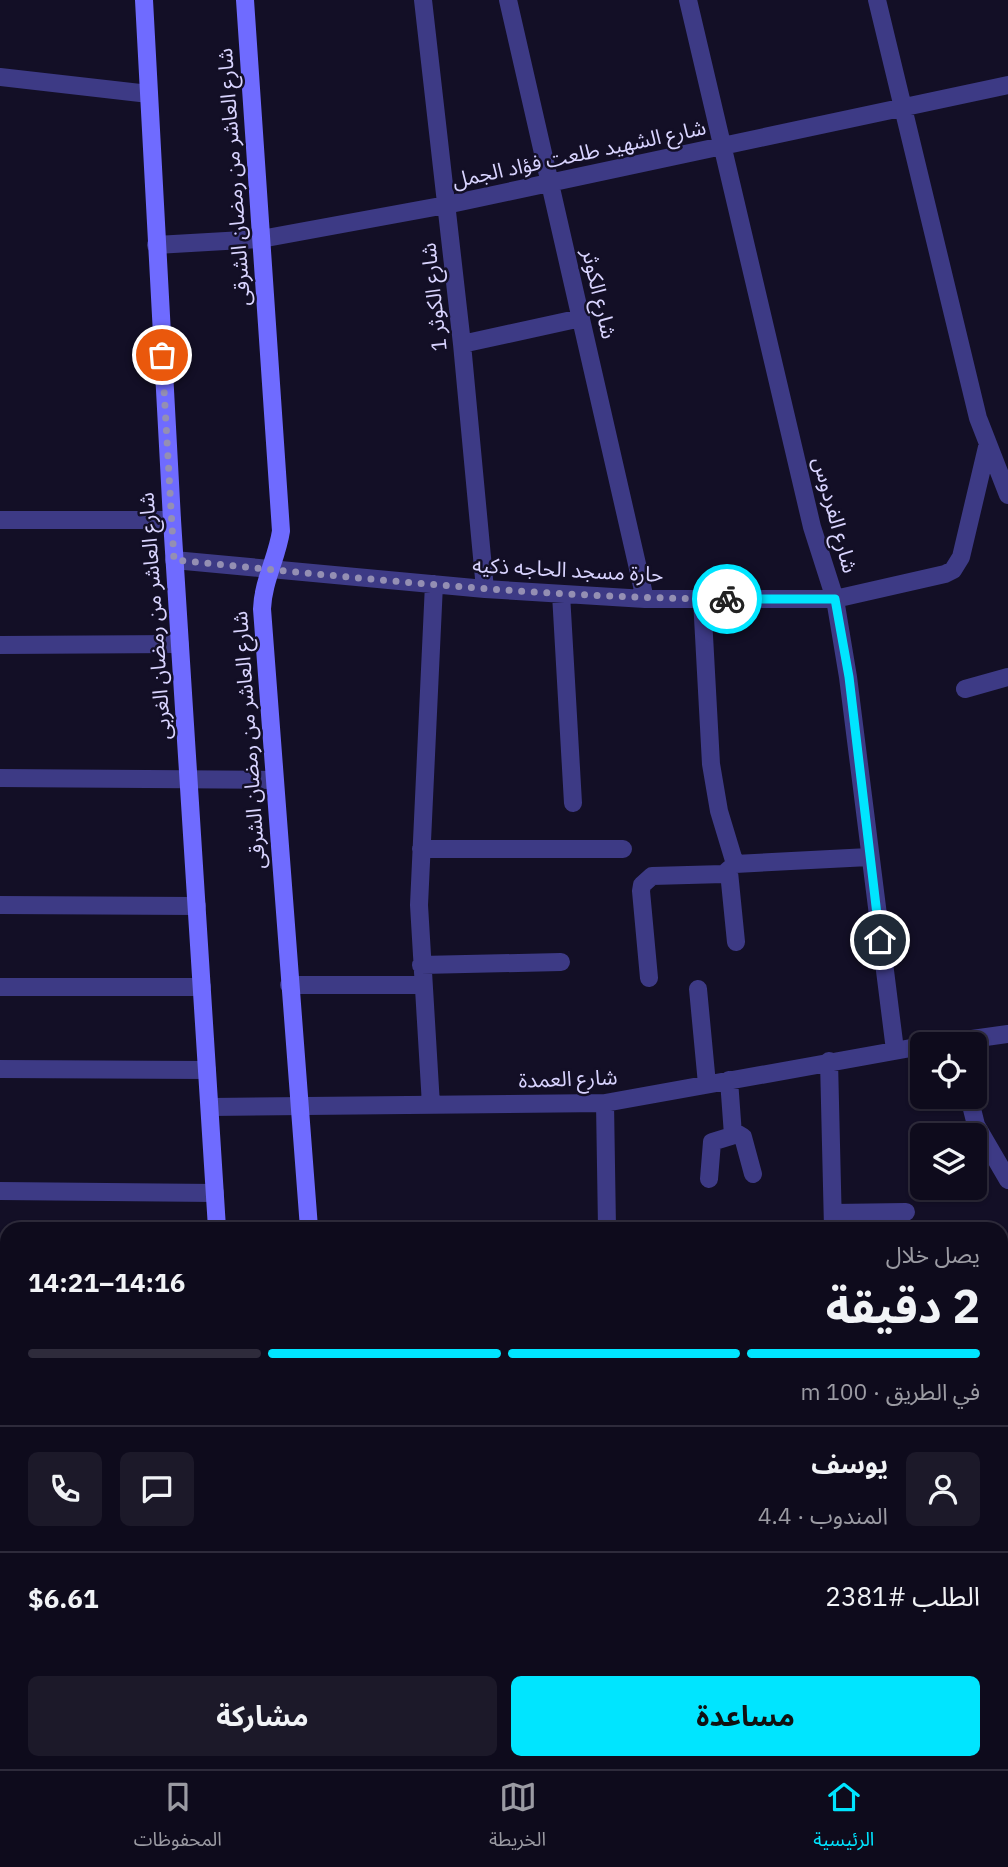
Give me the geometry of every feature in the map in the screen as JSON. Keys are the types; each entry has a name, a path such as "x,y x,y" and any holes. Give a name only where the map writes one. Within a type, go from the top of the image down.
{"street":[{"name":"شارع العاشر من رمضان الغربى","path":"144,0 174,560 217,1222"},
{"name":"شارع العاشر من رمضان الشرقى","path":"245,0 281,531 262,596 262,609 297,1107 308,1222"},
{"name":"شارع الكوثر 1","path":"423,0 462,344 485,589"},
{"name":"شارع الكوثر","path":"508,0 645,599"},
{"name":"شارع الفردوس","path":"688,0 812,527 835,599 849,677 869,857 895,1050"},
{"path":"877,0 987,447 1008,495"},
{"path":"0,77 149,94"},
{"name":"شارع الشهيد طلعت فؤاد الجمل","path":"156,245 261,239 446,205 1008,85"},
{"path":"462,344 581,318"},
{"name":"حارة مسجد الحاجه ذكيه","path":"174,560 485,589 645,599 835,599 945,575 953,570 961,557 987,447"},
{"path":"0,520 172,520"},
{"path":"431,1105 421,965 421,849 434,584"},
{"path":"561,594 573,803"},
{"path":"702,599 713,776 732,868 736,942"},
{"path":"0,645 180,644"},
{"path":"965,689 1008,677"},
{"path":"0,778 274,780"},
{"path":"421,849 623,849"},
{"path":"649,978 641,891 646,880 652,876 869,857"},
{"path":"0,905 197,906"},
{"path":"421,965 561,962"},
{"path":"289,985 422,985"},
{"path":"0,987 202,987"},
{"path":"698,989 707,1084"},
{"path":"987,1038 1008,1034"},
{"name":"شارع العمدة","path":"210,1107 605,1102 910,1048"},
{"path":"829,1061 833,1221 906,1212"},
{"path":"0,1069 207,1070"},
{"path":"729,1080 733,1135"},
{"path":"605,1102 607,1222"},
{"path":"972,1109 976,1125 1008,1180"},
{"path":"709,1179 712,1142 733,1135 743,1137 753,1174"},
{"path":"0,1191 215,1193"}],"way so far":[{"path":"162,355 174,560 485,589 645,599 727,599"}],"route":[{"path":"727,599 835,599 849,677 880,940"}]}
